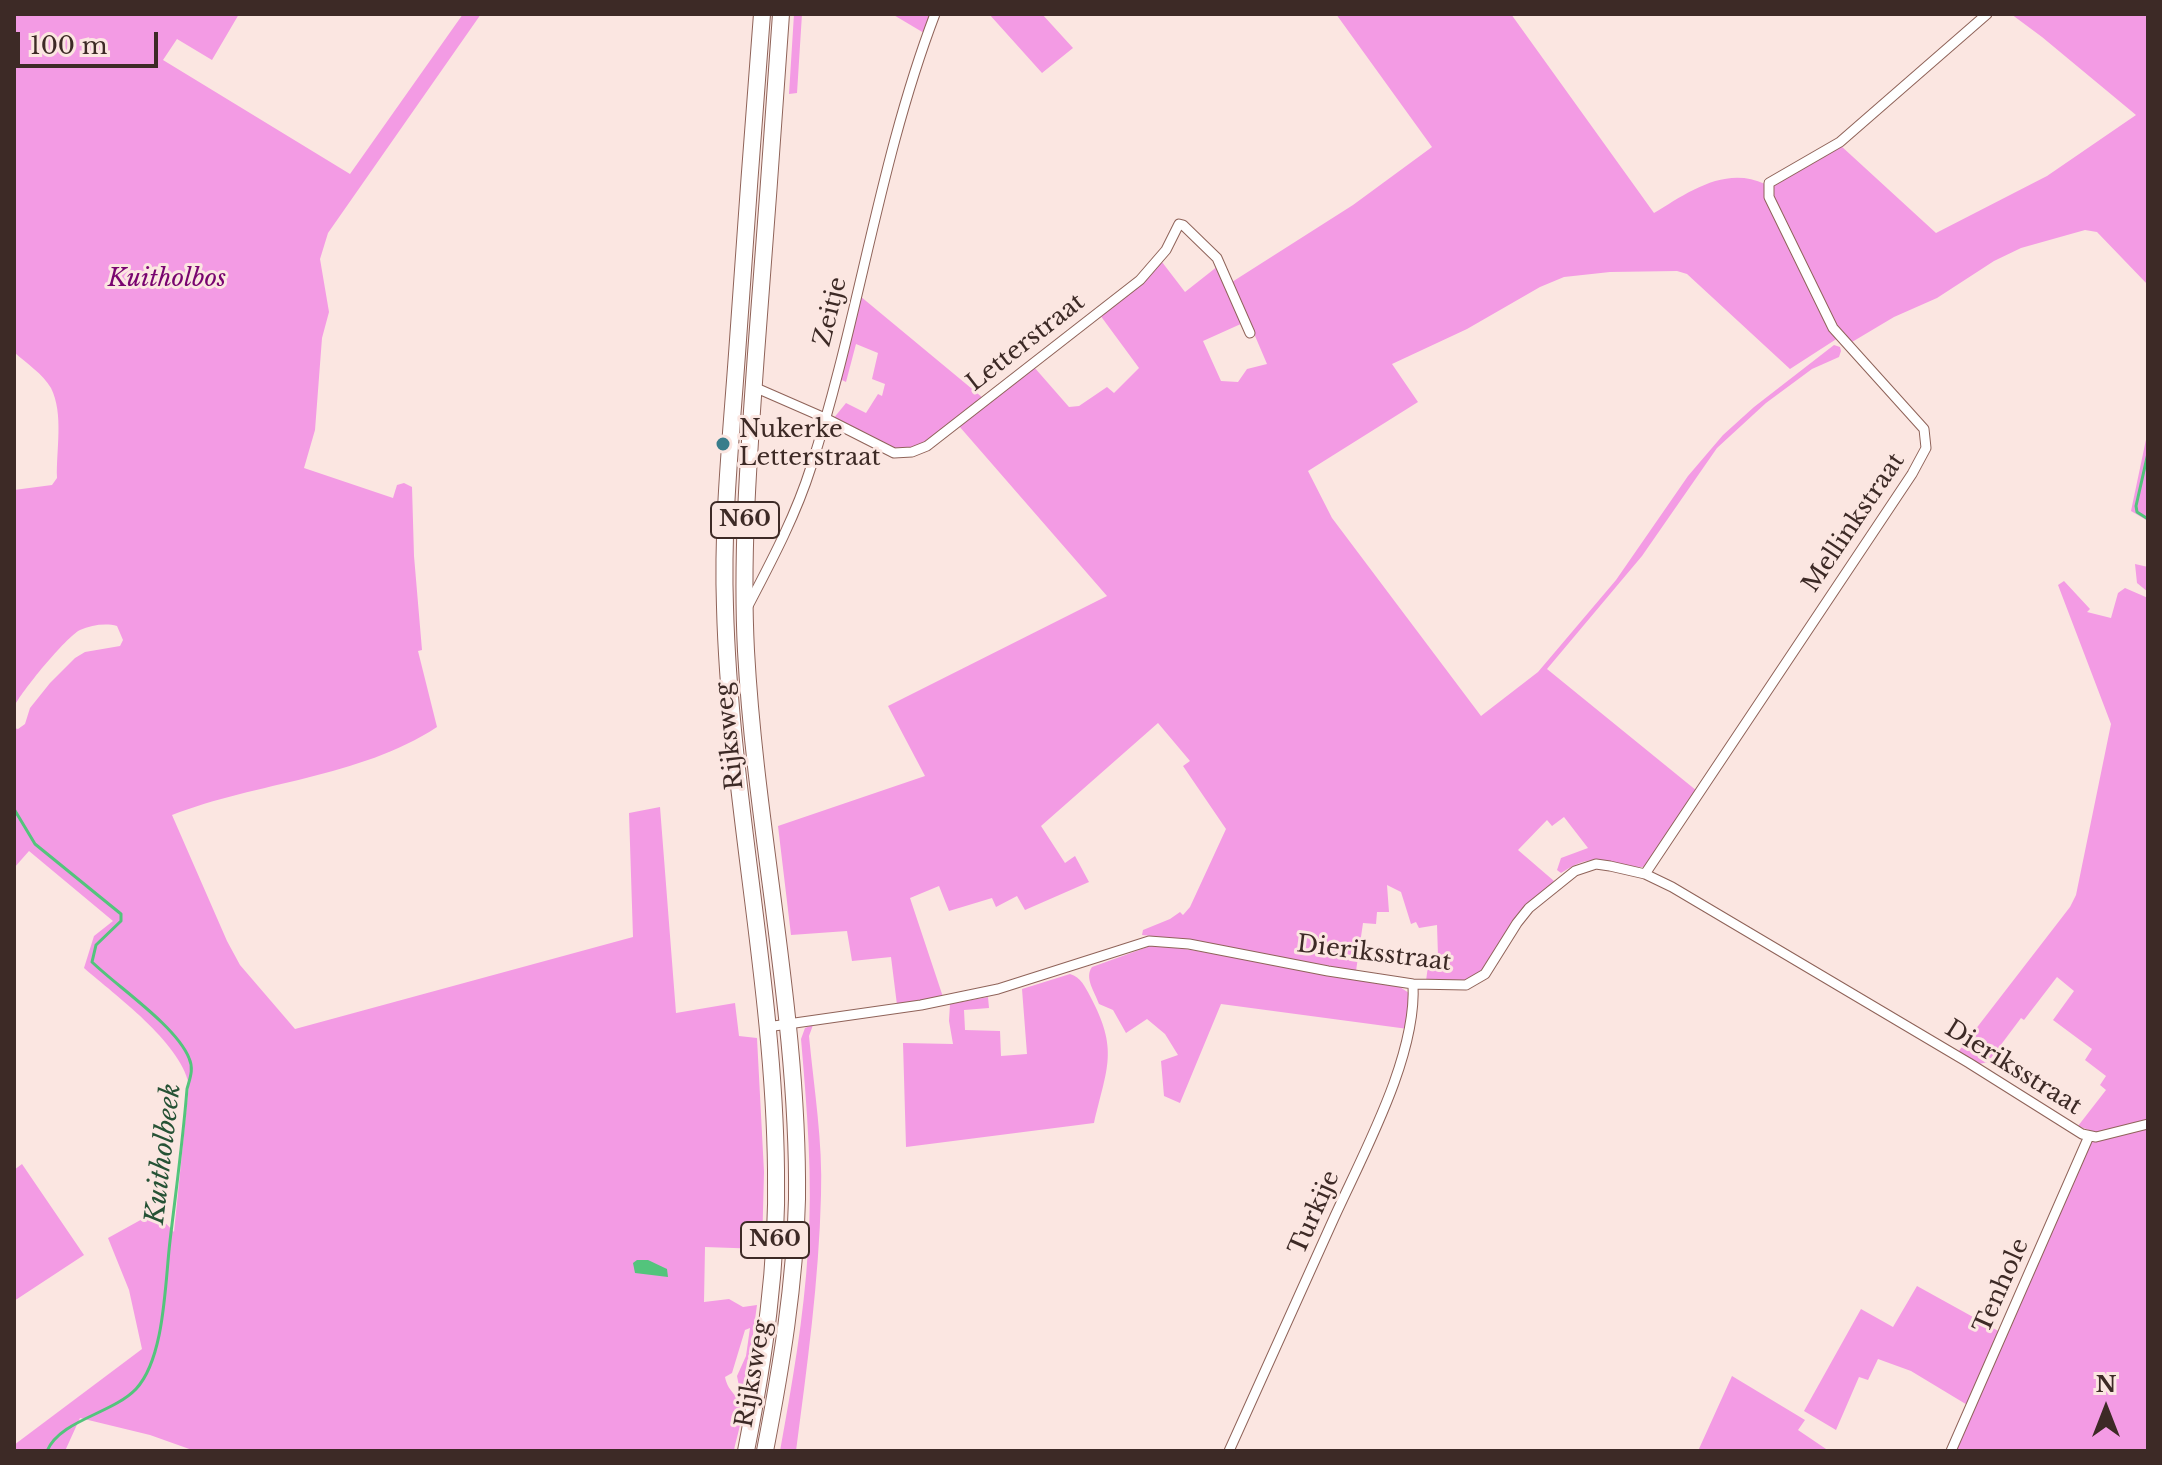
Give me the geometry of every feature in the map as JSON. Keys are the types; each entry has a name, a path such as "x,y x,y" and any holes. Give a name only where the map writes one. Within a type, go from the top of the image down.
{"highway":[{"name":"Rijksweg","path":"746,1451 763,1356 774,1251 776,1146 767,1027 732,713 725,564 731,431 762,14"},
{"name":"Rijksweg","path":"765,1451 788,1322 795,1237 796,1152 787,1025 756,757 745,613 746,510 781,14"}],"street":[{"name":"Zeitje","path":"745,613 772,560 810,470 903,107 935,14"},
{"name":"Mellinkstraat","path":"1645,874 1912,474 1926,448 1924,429 1833,328 1769,197 1769,183 1840,142 1987,14"},
{"name":"Letterstraat","path":"754,387 894,453 912,452 927,446 1140,280 1166,250 1179,224 1217,258 1250,333"},
{"name":"Dieriksstraat","path":"767,1027 921,1005 998,989 1149,941 1189,944 1413,984 1457,986 1480,979 1529,908 1575,871 1596,864 1645,874 1790,956 2089,1136 2107,1135 2148,1124"},
{"name":"Turkije","path":"1229,1451 1381,1115 1411,1030 1413,984"},
{"name":"Tenhole","path":"1951,1451 2089,1136"}],"green space":[{"name":"Kuitholbos","path":"14,14 239,14 212,60 177,39 163,60 350,174 463,14 481,14 328,233 320,259 329,312 322,338 315,430 304,468 393,498 397,485 404,483 412,487 422,650 418,651 437,727 375,758 172,815 240,965 295,1029 633,937 629,813 660,807 676,1013 735,1003 739,1036 757,1038 764,1172 762,1249 705,1247 704,1302 729,1299 743,1307 757,1305 746,1385 739,1386 737,1376 746,1356 750,1328 745,1330 732,1373 725,1377 742,1410 734,1451 195,1451 150,1435 80,1418 65,1451 14,1451 14,1445 142,1349 129,1290 108,1238 155,1212 174,1232 189,1084 183,1068 160,1036 84,968 94,936 113,921 29,851 14,868 14,728 25,724 30,708 75,658 85,652 120,646 123,640 117,626 98,625 80,630 44,666 14,707 14,490 52,485 57,478 58,433 57,409 51,388 14,352"},
{"path":"794,14 802,14 797,93 789,94"},
{"path":"892,14 932,14 924,33"},
{"path":"989,14 1042,14 1073,48 1042,73"},
{"path":"1336,14 1511,14 1654,213 1693,190 1721,180 1750,179 1765,184 1765,198 1838,338 1790,369 1687,274 1677,271 1610,272 1564,277 1540,287 1467,329 1392,364 1418,402 1308,471 1332,518 1481,716 1538,672 1616,580 1688,476 1723,435 1834,345 1840,347 1839,357 1812,369 1766,403 1717,448 1642,556 1547,669 1697,791 1644,867 1595,860 1574,865 1561,873 1557,870 1561,858 1588,848 1564,817 1552,826 1547,820 1518,850 1554,881 1528,906 1500,941 1480,974 1464,982 1426,981 1429,958 1438,956 1437,925 1419,928 1416,922 1411,924 1401,892 1387,885 1389,912 1377,912 1376,924 1363,923 1356,971 1189,940 1142,935 1143,930 1180,912 1183,915 1190,907 1226,829 1183,766 1190,761 1158,723 1041,826 1065,863 1075,856 1089,882 1025,910 1017,896 996,907 992,898 949,911 939,886 910,898 943,997 897,1005 891,957 852,961 847,931 791,935 778,826 925,776 888,706 1107,596 959,426 1034,367 1069,407 1079,406 1107,387 1114,393 1139,368 1100,315 1162,262 1185,292 1218,266 1243,323 1203,341 1221,381 1238,382 1247,369 1267,364 1232,282 1353,205 1432,147"},
{"path":"2011,14 2148,14 2148,285 2097,232 2085,230 2021,248 1994,261 1937,298 1894,317 1852,342 1832,319 1773,199 1772,185 1840,145 1936,233 2047,176 2136,115"},
{"path":"860,296 983,398 916,448 897,450 833,419 846,403 866,413 878,394 882,396 885,384 872,379 878,353 856,344 846,382 842,380 831,413"},
{"path":"2148,430 2148,521 2131,511"},
{"path":"2135,564 2148,567 2148,592 2137,583"},
{"path":"2064,581 2090,609 2087,612 2111,618 2118,593 2125,588 2148,598 2148,1121 2097,1133 2078,1126 2106,1090 2100,1085 2106,1076 2085,1060 2092,1049 2053,1020 2074,991 2057,977 1988,1062 1979,1064 1958,1052 2070,907 2076,895 2111,724 2058,585"},
{"path":"1153,945 1400,987 1409,993 1408,1029 1221,1004 1180,1103 1164,1096 1161,1061 1178,1055 1165,1034 1147,1019 1126,1033 1113,1010 1099,1004 1090,980 1092,967"},
{"path":"1070,974 1084,986 1105,1031 1108,1059 1094,1123 906,1147 903,1043 953,1044 950,1004 988,997 989,1008 964,1010 965,1030 1000,1031 1001,1056 1027,1054 1022,989"},
{"path":"813,1025 809,1036 821,1175 818,1259 796,1451 780,1451 806,1274 810,1170 801,1039 805,1028"},
{"path":"2148,1128 2148,1451 1956,1451 2091,1139"},
{"path":"22,1164 84,1255 14,1301 14,1170"},
{"path":"1917,1286 2002,1333 1969,1406 1911,1371 1878,1359 1868,1380 1859,1377 1836,1430 1804,1411 1861,1309 1893,1327"},
{"path":"1732,1376 1805,1420 1798,1430 1829,1451 1698,1451"}],"shaded area":[{"path":"648,1260 667,1269 668,1277 635,1273 633,1263"}],"waterway":[{"path":"2148,453 2136,506 2137,512 2148,519"},
{"name":"Kuitholbeek","path":"14,809 35,844 121,914 121,921 96,945 92,962 172,1033 191,1066 162,1319 153,1359 146,1375 126,1398 63,1432 47,1451"}],"place":[{"name":"Nukerke Letterstraat","path":"723,444"}]}
